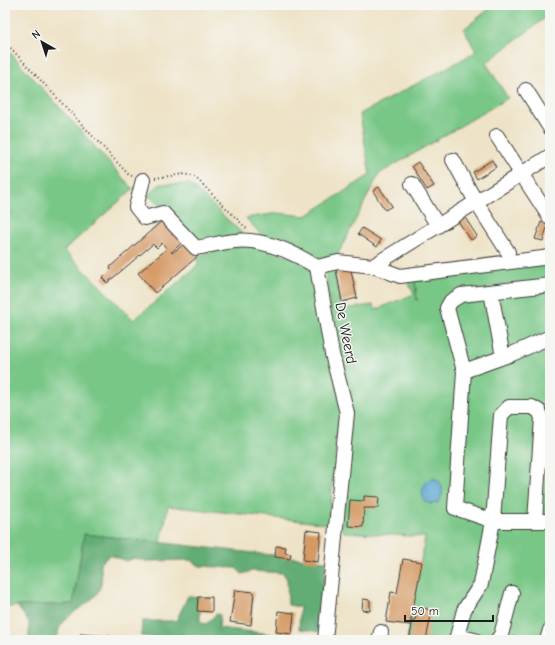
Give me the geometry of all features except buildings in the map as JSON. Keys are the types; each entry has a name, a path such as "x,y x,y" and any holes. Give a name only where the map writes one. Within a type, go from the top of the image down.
{"street":[{"path":"526,90 550,128"},
{"path":"497,136 550,218"},
{"path":"373,266 550,156"},
{"path":"453,160 476,202 508,252"},
{"path":"143,180 136,208 145,218 163,213 196,248 236,241 256,241 299,256 317,267 338,262 373,266 400,276 550,257"},
{"path":"412,184 438,226"},
{"name":"De Weerd","path":"317,267 332,354 347,413 325,640"},
{"path":"550,285 461,295 451,301 447,308 464,371 455,508 493,521 550,521"},
{"path":"491,292 503,357"},
{"path":"464,371 503,357 550,337"},
{"path":"475,640 456,638 464,610 481,584 493,521 501,415 509,408 532,407 539,411 542,418 535,521"},
{"path":"497,640 501,635 512,593"},
{"path":"547,640 550,630"}],"path":[{"path":"5,42 128,174 143,180 184,174 195,177 248,230 256,241"}],"green space":[{"path":"494,5 550,5 550,14 486,63 508,98 379,174 336,258 315,260 265,239 246,218 278,213 306,216 370,175 360,114 476,52 464,29"},
{"path":"5,47 133,189 64,250 134,320 198,265 197,257 214,250 235,246 259,246 303,261 314,274 340,403 329,524 168,506 161,543 84,534 73,604 5,607"},
{"path":"160,184 190,184 243,234 205,243 195,239 148,195"},
{"path":"550,261 550,640 407,640 425,537 344,532 341,529 351,414 341,356 329,303 325,269 333,266 341,309 373,305 375,310 414,294 406,278 414,277 417,301 415,278"},
{"path":"84,534 326,561 321,632 299,629 300,607 288,605 287,579 283,573 252,571 242,574 236,568 200,566 190,560 146,561 135,558 126,561 110,555 100,563 102,576 97,594 68,617 61,625 57,640 29,640 29,622 17,606 73,604"},
{"path":"188,596 200,597 200,622 206,624 216,614 220,615 219,628 271,634 271,640 184,640 141,636 142,621 176,621"}],"water":[{"path":"432,478 439,481 441,484 442,496 438,503 430,504 424,501 422,491 426,482"}]}
